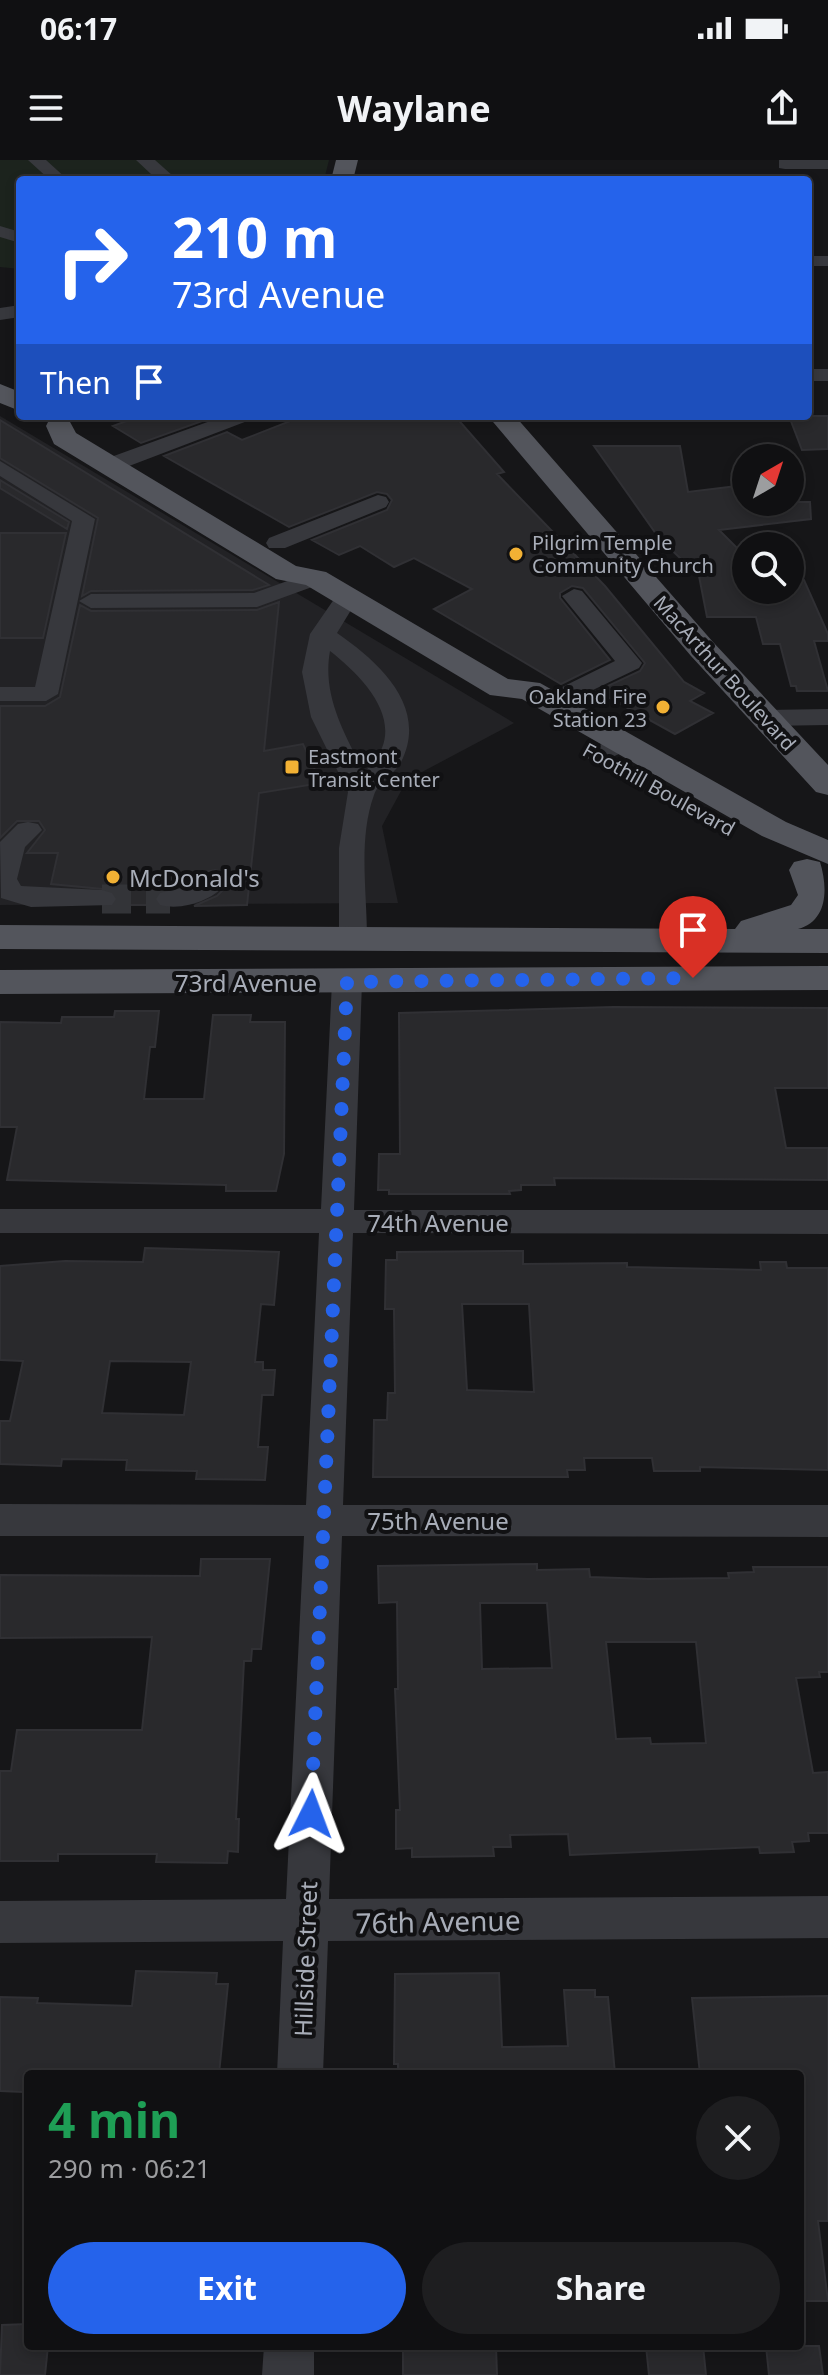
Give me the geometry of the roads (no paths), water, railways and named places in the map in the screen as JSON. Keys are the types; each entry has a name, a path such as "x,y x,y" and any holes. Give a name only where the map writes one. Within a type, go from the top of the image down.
{"main road":[{"name":"MacArthur Boulevard","path":"505,420 827,792 807,825 774,829"},
{"name":"Foothill Boulevard","path":"50,421 64,438 119,462 277,543 309,562 315,578"},
{"name":"Foothill Boulevard","path":"119,462 287,573 315,578 501,688 529,690 551,702 610,749 821,867"},
{"name":"Foothill Boulevard","path":"501,688 506,703 610,749 774,829 821,867"},
{"path":"712,940 794,919 805,913 816,895 821,867"},
{"name":"73rd Avenue","path":"0,937 828,941"},
{"path":"190,982 334,950 353,937"},
{"name":"73rd Avenue","path":"0,982 828,978"}],"street":[{"path":"144,160 165,176"},
{"path":"785,164 828,164"},
{"path":"119,462 232,420"},
{"path":"0,467 84,519 46,694 0,694"},
{"path":"277,543 378,502"},
{"path":"91,601 257,600 315,578"},
{"path":"551,702 630,663 574,596"},
{"path":"347,597 322,634 313,668 318,704 361,791"},
{"path":"322,634 360,661 399,713 400,726 387,764 361,791 356,820 353,937"},
{"path":"766,718 828,717"},
{"path":"28,830 12,844 3,879 11,892 31,898 102,899"},
{"path":"170,899 204,891 214,881"},
{"name":"Hillside Street","path":"300,2070 347,982"},
{"name":"74th Avenue","path":"0,1221 828,1222"},
{"name":"75th Avenue","path":"0,1520 828,1521"},
{"name":"76th Avenue","path":"0,1922 828,1917"},
{"path":"288,2375 289,2350"}],"tunnel":[{"path":"102,899 170,899"}],"place":[{"name":"Pilgrim Temple Community Church","path":"516,554"},
{"name":"Oakland Fire Station 23","path":"663,707"},
{"name":"Eastmont Transit Center","path":"292,767"},
{"name":"McDonald's","path":"113,877"}]}
